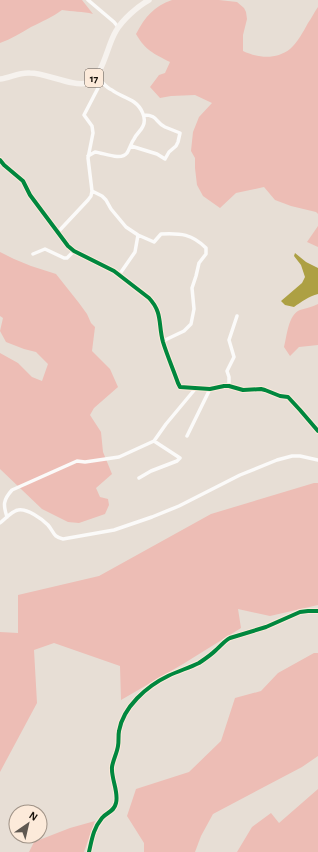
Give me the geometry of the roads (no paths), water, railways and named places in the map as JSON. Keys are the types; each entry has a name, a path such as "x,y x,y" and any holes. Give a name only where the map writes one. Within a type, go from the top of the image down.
{"main road":[{"name":"17","path":"0,80 22,73 38,74 82,84 98,79 111,40 118,27 140,6 149,0"}],"street":[{"path":"88,0 118,27"},
{"path":"88,156 95,152 120,157 125,156 134,138 144,126 144,115 138,105 111,90 98,79"},
{"path":"58,232 91,196 92,191 88,156 93,133 92,126 84,115 97,90 98,79"},
{"path":"130,146 157,154 165,159 178,142 180,132 164,127 153,116 144,115"},
{"path":"0,160 23,181 30,195 68,246 74,251 119,275 149,298 156,307 163,341 180,387 210,389 229,386 243,390 261,389 280,396 288,397 318,431"},
{"path":"92,191 102,196 126,227 138,235 154,242 161,234 173,233 187,235 198,240 206,248 206,254 199,263 192,288 194,309 191,324 184,331 163,341"},
{"path":"119,275 135,252 138,235"},
{"path":"33,254 45,249 67,258 74,251"},
{"path":"229,386 227,371 234,357 229,340 237,316"},
{"path":"7,517 4,508 5,501 12,490 77,461 85,462 119,457 154,441 196,388"},
{"path":"187,436 210,389"},
{"path":"139,478 151,471 177,461 180,458 154,441"},
{"path":"0,523 18,510 22,510 29,512 48,526 58,538 64,539 114,530 179,506 240,475 278,460 292,456 300,456 318,460"},
{"path":"89,852 94,831 103,817 111,812 116,805 117,800 112,775 113,765 119,746 118,733 120,726 124,716 143,693 168,676 199,663 230,638 266,627 300,612 318,611"}]}
